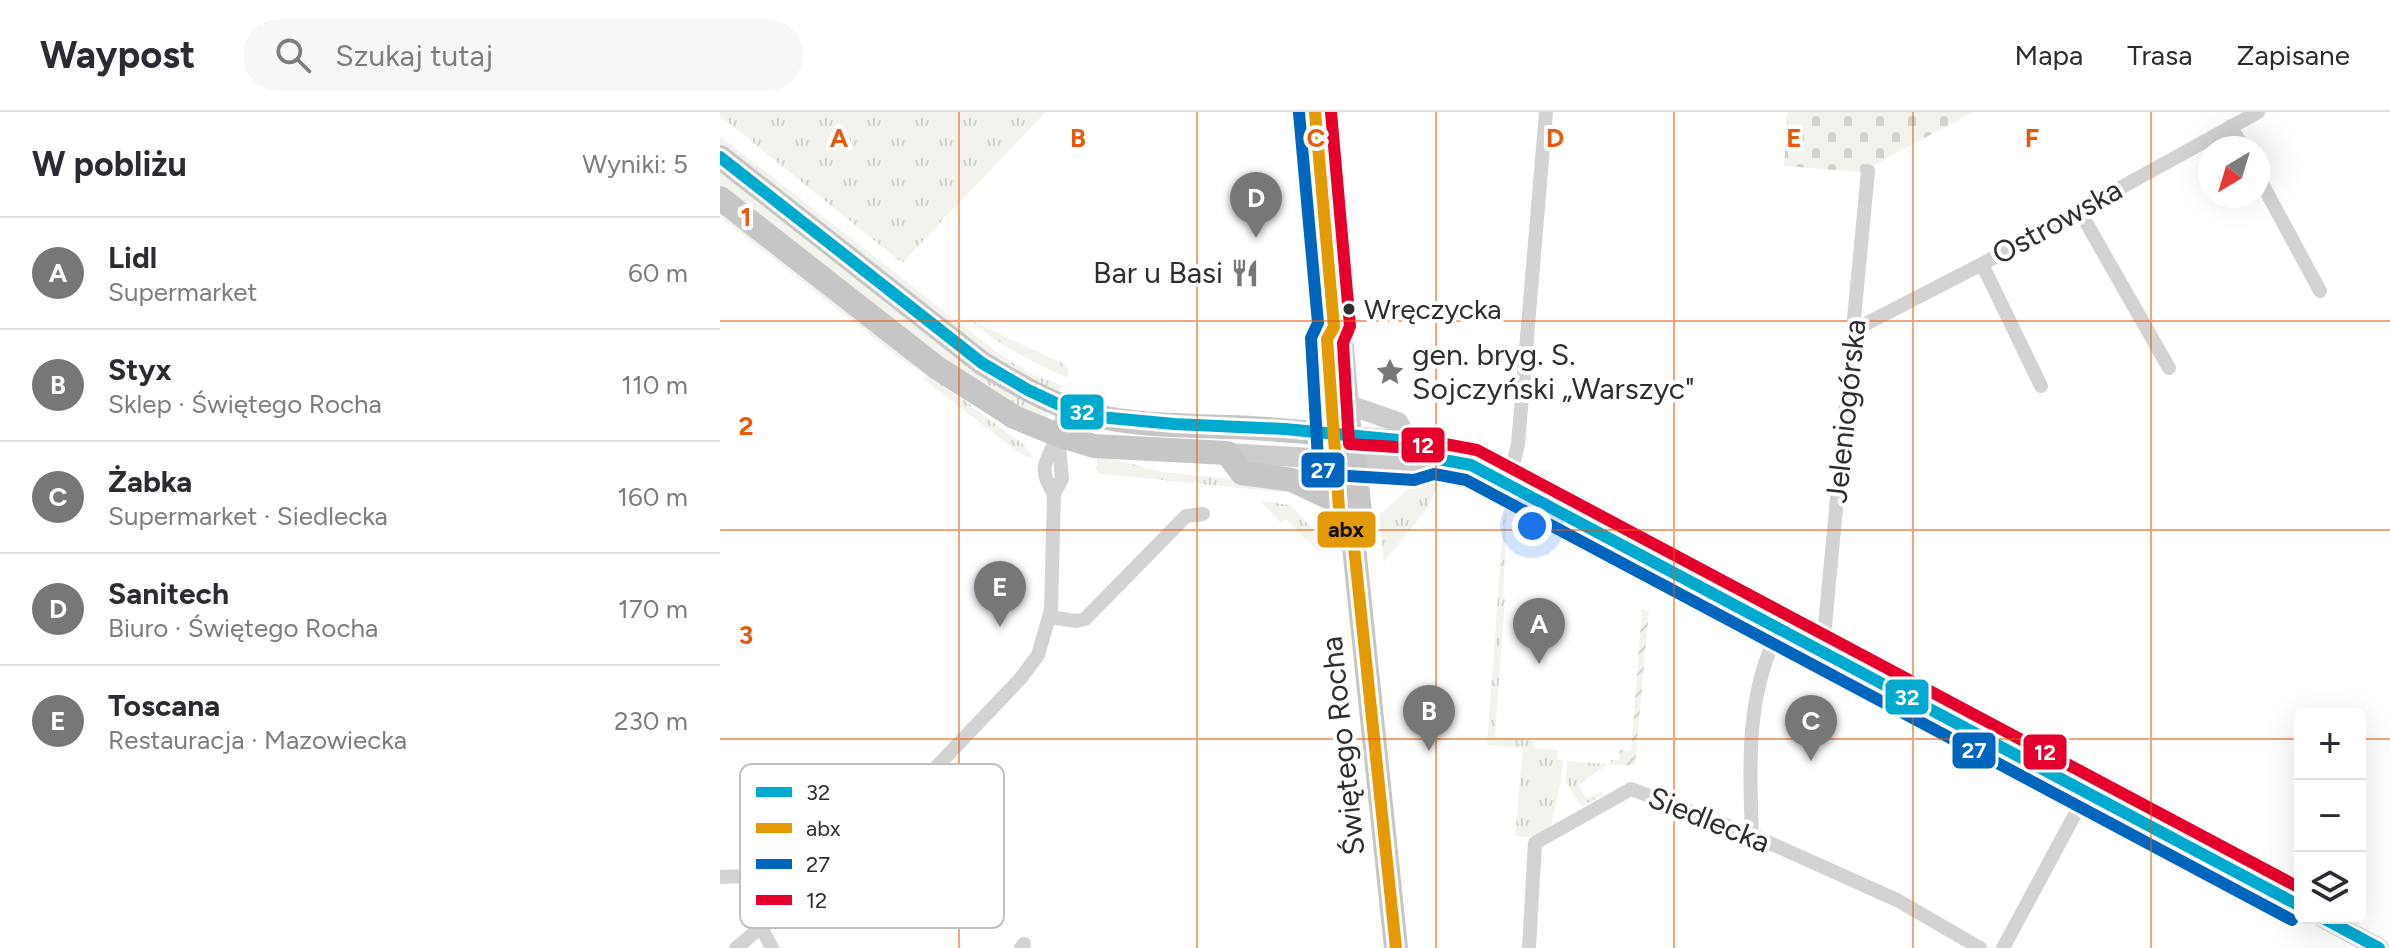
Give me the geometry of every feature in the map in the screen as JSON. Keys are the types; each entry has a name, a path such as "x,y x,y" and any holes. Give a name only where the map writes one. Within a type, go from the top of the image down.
{"main road":[{"name":"Świętego Rocha","path":"1315,112 1334,327 1343,338 1349,405 1338,502 1340,523 1353,537"},
{"path":"720,157 982,363 1064,407 1099,417 1343,447 1414,464 1433,458"},
{"path":"720,198 936,367 992,405 1058,435 1094,446 1227,453 1409,441"},
{"name":"Świętego Rocha","path":"1334,327 1327,339 1343,447 1361,522 1353,537 1396,948"},
{"path":"1349,405 1398,422 1409,441 1433,458 1471,465 2294,903"},
{"path":"1227,453 1242,473 1292,480 1338,502"},
{"path":"2334,924 2379,948"}],"street":[{"path":"1508,485 1518,444 1546,112"},
{"name":"Ostrowska","path":"1854,330 1982,264 2258,112"},
{"path":"2231,126 2236,136"},
{"name":"Jeleniogórska","path":"1818,649 1824,638 1868,171"},
{"path":"2270,198 2320,291"},
{"path":"2079,210 2169,368"},
{"path":"1982,264 2041,386"},
{"path":"939,764 1020,679 1038,655 1050,617 1054,494 1062,479 1058,435 1064,407"},
{"path":"1050,617 1076,621 1085,619 1186,516 1203,514"},
{"path":"1752,835 1749,757 1762,668 1780,629"},
{"name":"Siedlecka","path":"1529,948 1535,843 1631,789 1752,835 1897,900 1980,948"},
{"path":"2003,948 2087,792"},
{"path":"720,877 740,876"},
{"path":"736,948 760,928"},
{"path":"762,928 772,948"}],"green space":[{"path":"720,112 1046,112 902,263 720,116"},
{"path":"1788,112 1973,112 1861,172 1784,166"},
{"path":"720,136 998,353 1029,373 1063,386 1058,392 995,360 720,146"},
{"path":"720,168 1045,410 1049,416 1046,420 1035,419 956,371 720,186"},
{"path":"720,207 917,367 902,360 720,217"},
{"path":"1305,261 1312,261 1322,368 1317,369 1315,364"},
{"path":"972,321 1062,363 1068,368 1068,378 1005,346"},
{"path":"930,377 1025,446 1034,458 1022,455 922,378"},
{"path":"1098,455 1162,472 1282,484 1281,492 1101,474 1096,470"},
{"path":"1442,480 1425,511 1384,562 1385,574 1379,515 1409,488"},
{"path":"1260,501 1290,505 1329,546 1314,547 1286,519 1281,523"},
{"path":"1504,513 1507,514 1505,598 1495,736 1534,741 1534,748 1558,750 1557,759 1563,760 1551,826 1533,837 1515,836 1523,748 1487,745"},
{"path":"1642,610 1649,611 1635,765 1610,765 1611,760 1619,760 1620,750 1631,751"},
{"path":"1567,761 1608,764 1579,785 1586,798 1601,792 1602,795 1582,807 1566,783"}],"transit line":[{"name":"abx","path":"1315,112 1334,327 1327,339 1340,523 1353,537 1396,948"},
{"name":"12","path":"1331,112 1350,326 1343,343 1349,444 1412,448 1434,442 1477,450 2294,885"},
{"name":"27","path":"1299,113 1318,323 1311,338 1318,460 1324,472 1414,480 1434,474 1466,480 2292,920"},
{"name":"32","path":"720,157 982,363 1028,390 1064,407 1099,417 1409,441 1433,458 1471,465 2294,903"},
{"name":"32","path":"2334,924 2379,948"}],"place":[{"name":"Sanitech","path":"1256,238"},
{"name":"Bar u Basi","path":"1245,273"},
{"name":"Wręczycka","path":"1349,309"},
{"name":"gen. bryg. S. Sojczyński „Warszyc\"","path":"1390,372"},
{"name":"Toscana","path":"1000,627"},
{"name":"Lidl","path":"1539,664"},
{"name":"Styx","path":"1429,751"},
{"name":"Żabka","path":"1811,761"}]}
